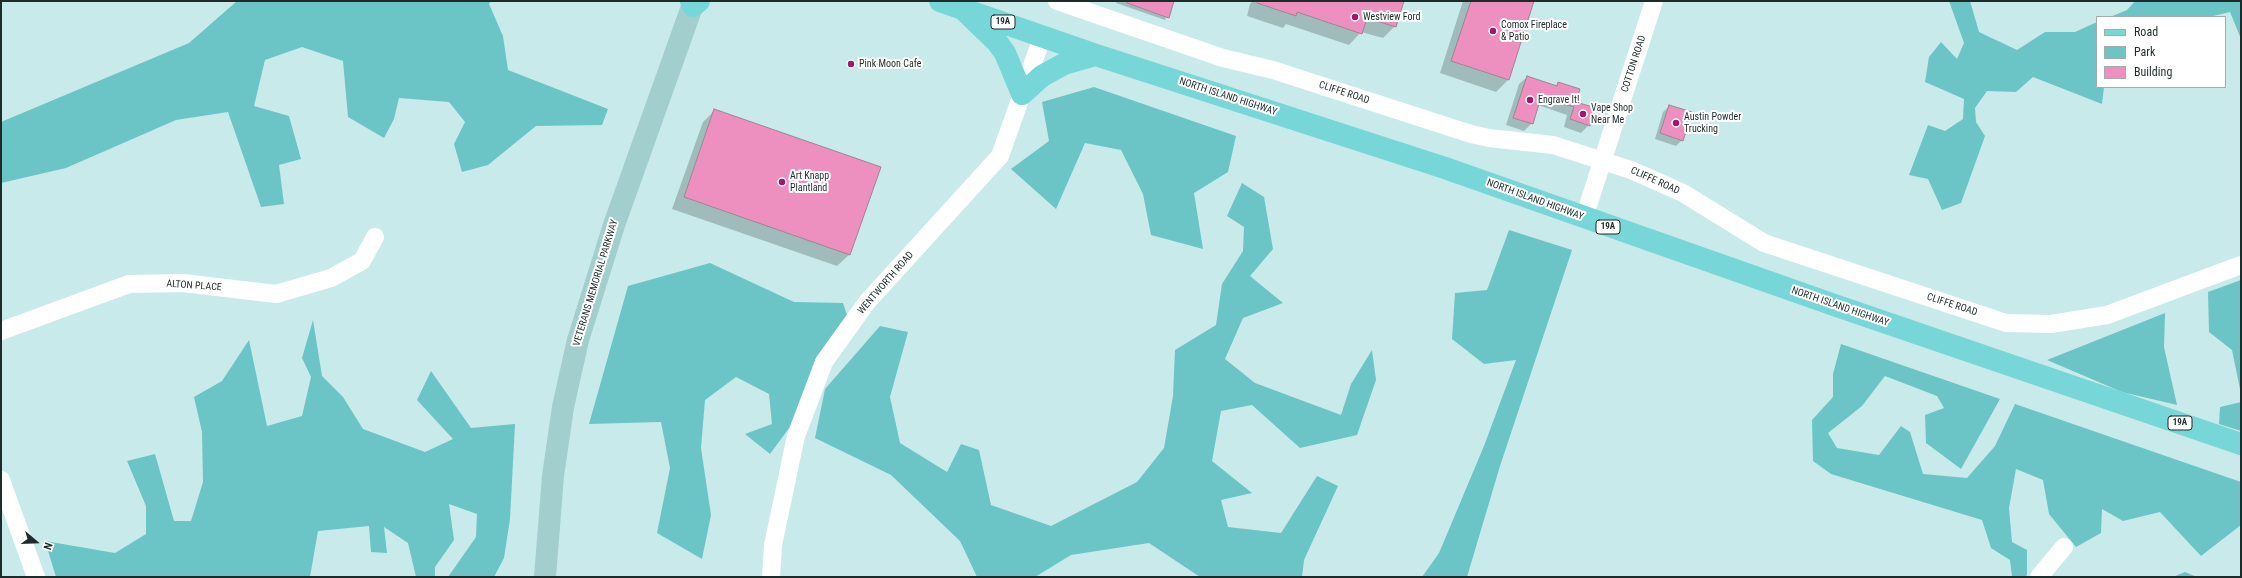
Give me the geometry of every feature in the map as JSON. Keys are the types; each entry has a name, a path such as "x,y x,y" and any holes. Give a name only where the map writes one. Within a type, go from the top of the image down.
{"main road":[{"name":"NORTH ISLAND HIGHWAY","path":"940,1 1042,35 1096,55 1445,168 1584,218 2241,444"},
{"name":"VETERANS MEMORIAL PARKWAY","path":"545,577 552,476 563,407 578,340 614,225 694,2"},
{"path":"963,9 1001,48 1022,94 1042,76 1064,64 1096,55"}],"street":[{"name":"CLIFFE ROAD","path":"1057,1 1223,58 1273,70 1471,134 1489,138 1553,145 1603,161 1654,179 1683,193 1764,243 2006,323 2051,324 2107,315 2241,265"},
{"name":"COTTON ROAD","path":"1584,218 1654,1"},
{"name":"WENTWORTH ROAD","path":"771,577 773,545 796,436 824,362 867,302 1000,156 1042,35"},
{"name":"ALTON PLACE","path":"1,331 129,284 183,283 276,294 331,278 362,261 375,237"},
{"path":"1,480 36,577"},
{"path":"2039,577 2064,547"}],"green space":[{"path":"237,1 491,1 489,4 503,36 508,70 608,109 602,125 536,126 488,165 462,172 454,144 465,122 449,102 399,98 394,119 384,138 348,117 343,61 302,47 265,60 254,106 289,116 301,159 279,165 284,204 261,207 228,112 176,120 66,168 1,183 1,122 189,43"},
{"path":"1949,1 1970,1 1979,32 2017,50 2045,32 2075,32 2096,22 2096,88 2104,88 2102,104 2033,77 2016,92 1987,91 1975,108 1976,122 1985,136 1961,203 1942,210 1928,179 1909,175 1928,125 1945,131 1963,119 1964,99 1925,82 1929,57 1941,42 1957,59 1964,43"},
{"path":"2135,1 2241,1 2241,39 2230,12 2213,16 2112,16 2127,10"},
{"path":"1094,87 1236,136 1228,172 1194,193 1203,249 1151,235 1143,194 1121,150 1085,143 1056,209 1011,169 1049,141 1042,102"},
{"path":"1242,183 1264,197 1273,249 1250,276 1283,303 1243,318 1225,359 1255,383 1341,415 1351,384 1372,350 1376,380 1357,435 1300,448 1252,405 1221,411 1212,461 1252,493 1221,500 1228,527 1281,533 1317,476 1338,486 1304,560 1302,577 1200,577 1149,543 1071,555 1035,577 977,577 960,541 891,475 815,438 825,389 880,326 908,332 890,397 900,443 947,472 961,444 979,450 991,505 1051,526 1137,482 1164,448 1173,396 1175,350 1216,325 1222,284 1243,251 1244,227 1227,216"},
{"path":"1509,230 1572,250 1500,466 1467,577 1422,577 1439,553 1484,446 1516,360 1484,364 1452,339 1455,293 1487,290"},
{"path":"710,263 794,302 843,303 850,324 798,416 770,454 745,434 772,424 769,394 736,377 705,400 701,448 711,515 702,559 657,533 670,468 661,422 589,424 628,286"},
{"path":"2241,280 2241,394 2232,350 2209,332 2208,292"},
{"path":"2165,313 2164,347 2177,405 2122,392 2047,360"},
{"path":"313,320 322,376 343,397 363,429 425,452 453,439 417,400 431,371 471,428 515,424 510,519 504,558 494,577 448,577 476,537 477,514 449,504 454,540 435,567 435,577 416,577 408,543 384,527 387,553 371,552 369,526 318,531 310,577 56,577 45,541 115,553 146,534 146,506 127,461 155,454 174,521 191,521 203,482 202,432 194,397 222,381 249,340 267,426 302,416 311,377 302,358"},
{"path":"1841,344 2000,399 1961,469 1926,443 1925,415 1944,408 1937,396 1885,376 1862,406 1828,433 1837,448 1879,455 1901,426 1910,432 1923,474 1967,478 1995,446 2015,404 2241,482 2241,525 2201,556 2160,512 2123,521 2102,509 2101,533 2076,547 2049,514 2043,480 2016,469 2009,508 2012,542 2027,550 2027,575 2025,577 2012,577 2010,560 1991,548 1982,520 1831,474 1813,461 1812,420 1833,397 1833,374"},
{"path":"2241,402 2241,431 2219,424 2220,407"},
{"path":"2185,572 2197,577 2173,577"}],"building":[{"path":"1127,1 1174,1 1169,18 1127,3"},
{"name":"Westview Ford","path":"1257,1 1404,1 1396,27 1367,18 1362,34 1297,12 1296,16 1257,3"},
{"name":"Comox Fireplace & Patio","path":"1471,1 1534,1 1509,80 1451,61"},
{"path":"1527,76 1557,86 1558,82 1580,89 1576,102 1596,108 1590,126 1570,119 1574,107 1541,97 1533,124 1513,118"},
{"name":"Austin Powder Trucking","path":"1669,105 1692,112 1683,141 1660,133"},
{"name":"Art Knapp Plantland","path":"714,109 881,167 850,255 684,197"}],"place":[{"name":"Westview Ford","path":"1355,17"},
{"name":"Comox Fireplace & Patio","path":"1493,31"},
{"name":"Pink Moon Cafe","path":"851,64"},
{"name":"Engrave It!","path":"1530,100"},
{"name":"Vape Shop Near Me","path":"1583,114"},
{"name":"Austin Powder Trucking","path":"1676,123"},
{"name":"Art Knapp Plantland","path":"782,182"}]}
